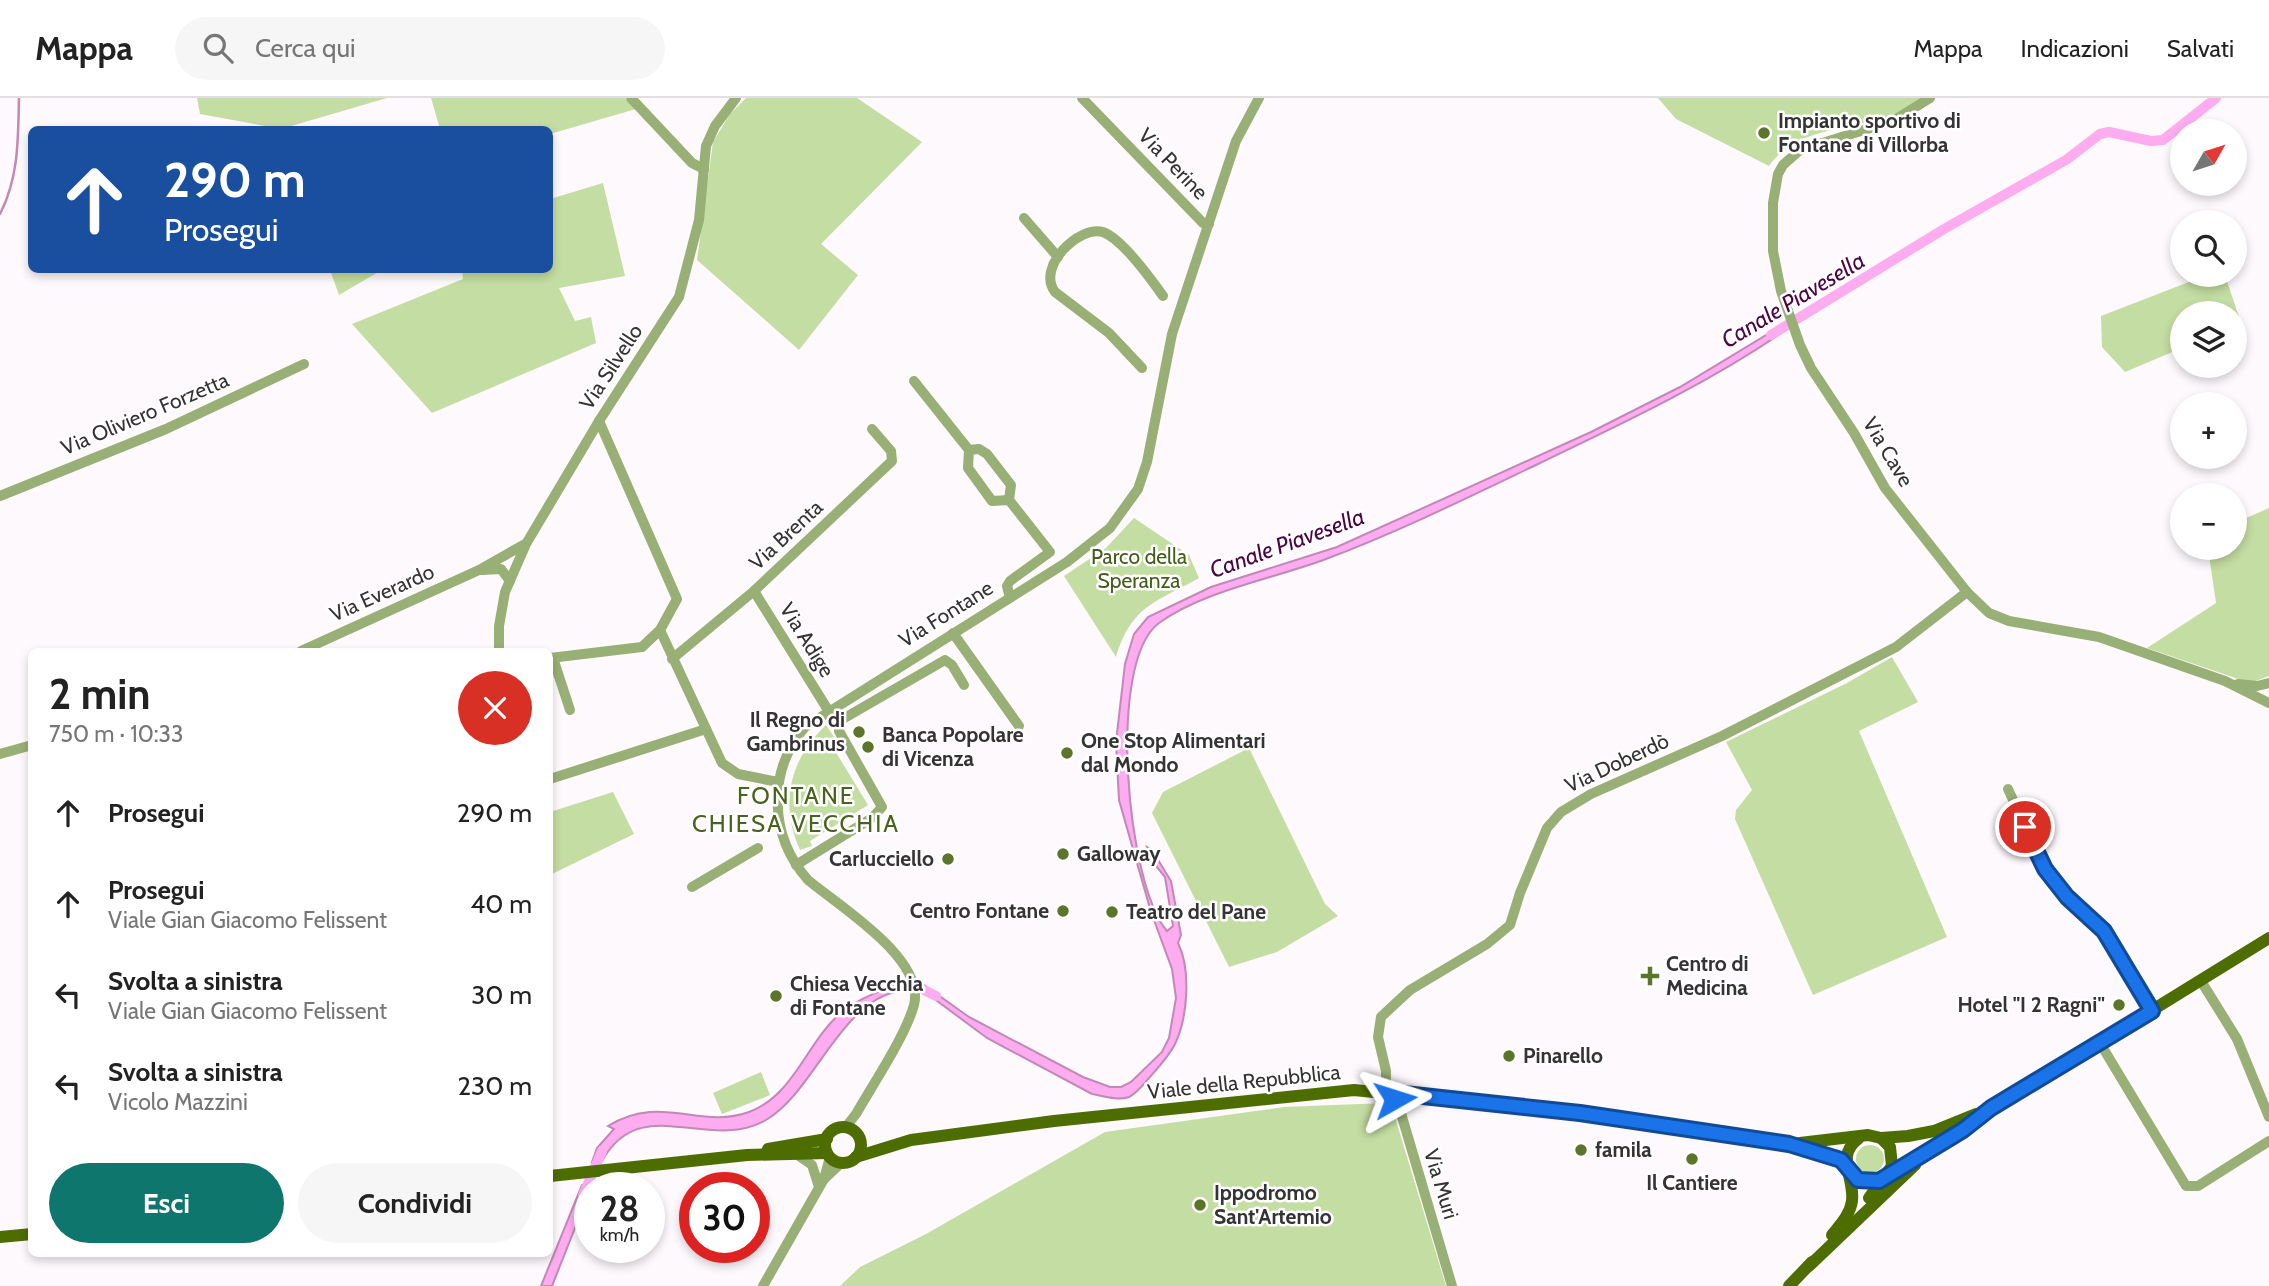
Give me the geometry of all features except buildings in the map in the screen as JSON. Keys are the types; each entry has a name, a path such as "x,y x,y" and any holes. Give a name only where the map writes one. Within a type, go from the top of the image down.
{"main road":[{"path":"1789,1286 1901,1176 1991,1108 2269,938"},
{"name":"Viale della Repubblica","path":"747,1155 856,1157 911,1140 1281,1095 1354,1090 1593,1115 1789,1144"},
{"path":"1789,1144 1862,1137 1881,1138 1934,1131 1991,1108"},
{"path":"1789,1144 1834,1157 1865,1183 1887,1175 1963,1130"},
{"name":"Viale della Repubblica","path":"553,1176 747,1155 827,1139 833,1131 911,1140"},
{"path":"853,1133 860,1149 856,1157"},
{"path":"1808,1266 1851,1208 1853,1193 1847,1168 1850,1145 1862,1137"},
{"path":"1808,1266 1887,1175 1893,1153 1881,1138"},
{"path":"827,1139 832,1158"},
{"path":"0,1237 28,1234"}],"street":[{"path":"631,98 692,163 704,169"},
{"name":"Via Silvello","path":"499,648 499,626 510,581 526,544 599,421 679,297 699,220 706,146 715,126 736,98"},
{"name":"Via Perine","path":"1082,98 1203,223 1209,224"},
{"name":"Via Fontane","path":"853,1133 856,1114 909,1018 915,994 913,979 899,955 807,880 796,865 775,804 778,782 790,744 804,727 828,710 1067,562 1110,528 1138,489 1147,462 1172,334 1236,141 1259,98"},
{"name":"Via Cave","path":"1930,98 1893,121 1812,145 1783,165 1774,187 1773,251 1786,307 1800,345 1885,488 1967,592 2001,619 2099,638 2225,681 2269,703"},
{"path":"1024,218 1058,257"},
{"path":"1142,368 1109,333 1049,284 1051,265 1086,233 1093,230 1106,233 1163,296"},
{"name":"Via Oliviero Forzetta","path":"0,496 166,429 304,364"},
{"path":"914,381 969,450 968,468 992,500 1009,500"},
{"path":"599,421 612,457 677,599 656,635 642,647"},
{"name":"Via Brenta","path":"672,659 754,591 892,461 891,451 872,429"},
{"path":"586,443 601,442 612,457"},
{"path":"969,450 979,449 987,454 1011,485 1009,500 1050,552 1067,562"},
{"name":"Via Everardo","path":"308,648 479,570 526,544"},
{"path":"1010,598 1007,586 1010,581 1050,552"},
{"path":"479,570 501,569 510,581"},
{"name":"Via Adige","path":"754,591 828,710"},
{"name":"Via Doberdò","path":"1390,1093 1378,1037 1381,1017 1410,990 1488,944 1510,926 1524,881 1547,828 1568,807 1722,736 1896,647 1967,592"},
{"path":"953,632 1019,726"},
{"path":"656,635 672,659 727,769 737,774 778,782"},
{"path":"553,658 642,647 657,649 672,659"},
{"path":"796,865 881,811 881,802 839,731 841,720 945,660 952,664 964,685"},
{"path":"553,663 570,710"},
{"path":"2225,681 2249,686 2269,683"},
{"path":"861,689 870,704"},
{"path":"553,778 706,729"},
{"path":"0,754 28,746"},
{"path":"2008,789 2045,869 2067,897 2104,931 2152,1011"},
{"path":"692,887 758,848"},
{"path":"2201,981 2238,1039 2269,1117"},
{"path":"2100,1043 2186,1186 2198,1185 2269,1141"},
{"name":"Via Muri","path":"1390,1093 1452,1286"},
{"path":"796,1154 812,1165 821,1183"},
{"path":"763,1286 821,1183 832,1158"}],"green space":[{"path":"197,98 387,98 291,126 265,126 200,114"},
{"path":"431,98 625,98 636,109 553,133 553,126 439,126"},
{"path":"746,98 857,98 922,142 821,244 858,275 799,350 697,260 713,142 730,114"},
{"name":"Impianto sportivo di Fontane di Villorba","path":"1658,98 1921,98 1898,113 1828,131 1795,143 1769,166 1676,119"},
{"path":"603,183 625,276 559,288 575,321 591,317 596,343 432,413 352,324 463,279 462,273 553,273 553,198"},
{"path":"331,273 377,273 339,295"},
{"path":"2176,287 2229,287 2234,301 2170,301 2170,353 2125,372 2102,347 2101,316"},
{"path":"2269,508 2269,676 2250,683 2147,648 2216,603 2210,560 2247,560 2247,518"},
{"name":"Parco della Speranza","path":"1134,518 1189,555 1199,578 1147,607 1130,626 1116,657 1064,576 1106,548"},
{"path":"1892,657 1918,702 1859,731 1947,937 1813,995 1735,819 1736,810 1752,790 1726,742 1847,683"},
{"path":"826,725 834,737 829,741 868,805 810,841 812,846 800,850 790,815 792,783 804,752"},
{"path":"1249,748 1325,904 1338,916 1277,952 1229,967 1152,813 1163,792"},
{"path":"613,792 634,834 553,874 553,811"},
{"path":"761,1072 770,1095 722,1114 713,1093"},
{"name":"Ippodromo Sant'Artemio","path":"1385,1103 1394,1114 1446,1286 840,1286 860,1267 926,1234 1105,1132 1284,1107"},
{"path":"1870,1145 1880,1149 1884,1159 1880,1169 1870,1173 1860,1169 1856,1159 1860,1149"}],"shaded area":[{"path":"1781,326 1784,331 1780,334 1691,387 1486,489 1353,549 1197,602 1159,623 1142,646 1132,681 1128,725 1128,774 1141,869 1153,906 1167,931 1173,926 1165,877 1152,861 1147,847 1152,850 1171,881 1181,935 1178,943 1185,966 1186,993 1183,1020 1175,1044 1135,1093 1120,1098 1092,1094 987,1038 925,992 924,985 969,1017 1083,1077 1110,1087 1121,1087 1131,1082 1162,1052 1169,1038 1176,998 1172,969 1151,912 1119,800 1116,742 1125,664 1134,634 1148,617 1211,587 1337,547 1591,432 1680,387"},
{"path":"906,982 908,990 885,995 865,1007 831,1045 784,1106 766,1120 744,1128 721,1130 656,1126 636,1130 618,1140 602,1161 592,1162 597,1148 614,1129 608,1126 627,1117 646,1112 731,1116 749,1112 765,1104 789,1080 843,1011 865,998"},
{"path":"574,1205 574,1230 552,1286 541,1286"}],"waterway":[{"path":"0,214 14,172 19,98"},
{"name":"Canale Piavesella","path":"1771,335 1944,229 2066,160 2100,134 2109,132 2151,141 2163,140 2216,98"},
{"name":"Canale Piavesella","path":"894,988 914,985 936,996"},
{"name":"Canale Piavesella","path":"593,1172 602,1151"}],"place":[{"name":"Impianto sportivo di Fontane di Villorba","path":"1764,133"},
{"name":"Il Regno di Gambrinus","path":"859,732"},
{"name":"Banca Popolare di Vicenza","path":"868,747"},
{"name":"One Stop Alimentari dal Mondo","path":"1067,753"},
{"name":"Galloway","path":"1063,854"},
{"name":"Carlucciello","path":"948,859"},
{"name":"Centro Fontane","path":"1063,911"},
{"name":"Teatro del Pane","path":"1112,912"},
{"name":"Centro di Medicina","path":"1650,976"},
{"name":"Chiesa Vecchia di Fontane","path":"776,996"},
{"name":"Hotel \"I 2 Ragni\"","path":"2119,1005"},
{"name":"Pinarello","path":"1509,1056"},
{"name":"famila","path":"1581,1150"},
{"name":"Il Cantiere","path":"1692,1159"},
{"name":"Ippodromo Sant'Artemio","path":"1200,1205"}],"district":[{"name":"FONTANE CHIESA VECCHIA","path":"796,810"}],"route":[{"path":"1395,1099 1395,1093 1580,1113 1789,1144 1841,1160 1852,1176 1865,1183 1879,1181 1889,1172 1963,1130 1991,1108 2152,1011 2104,931 2067,897 2045,869 2025,827"}]}
